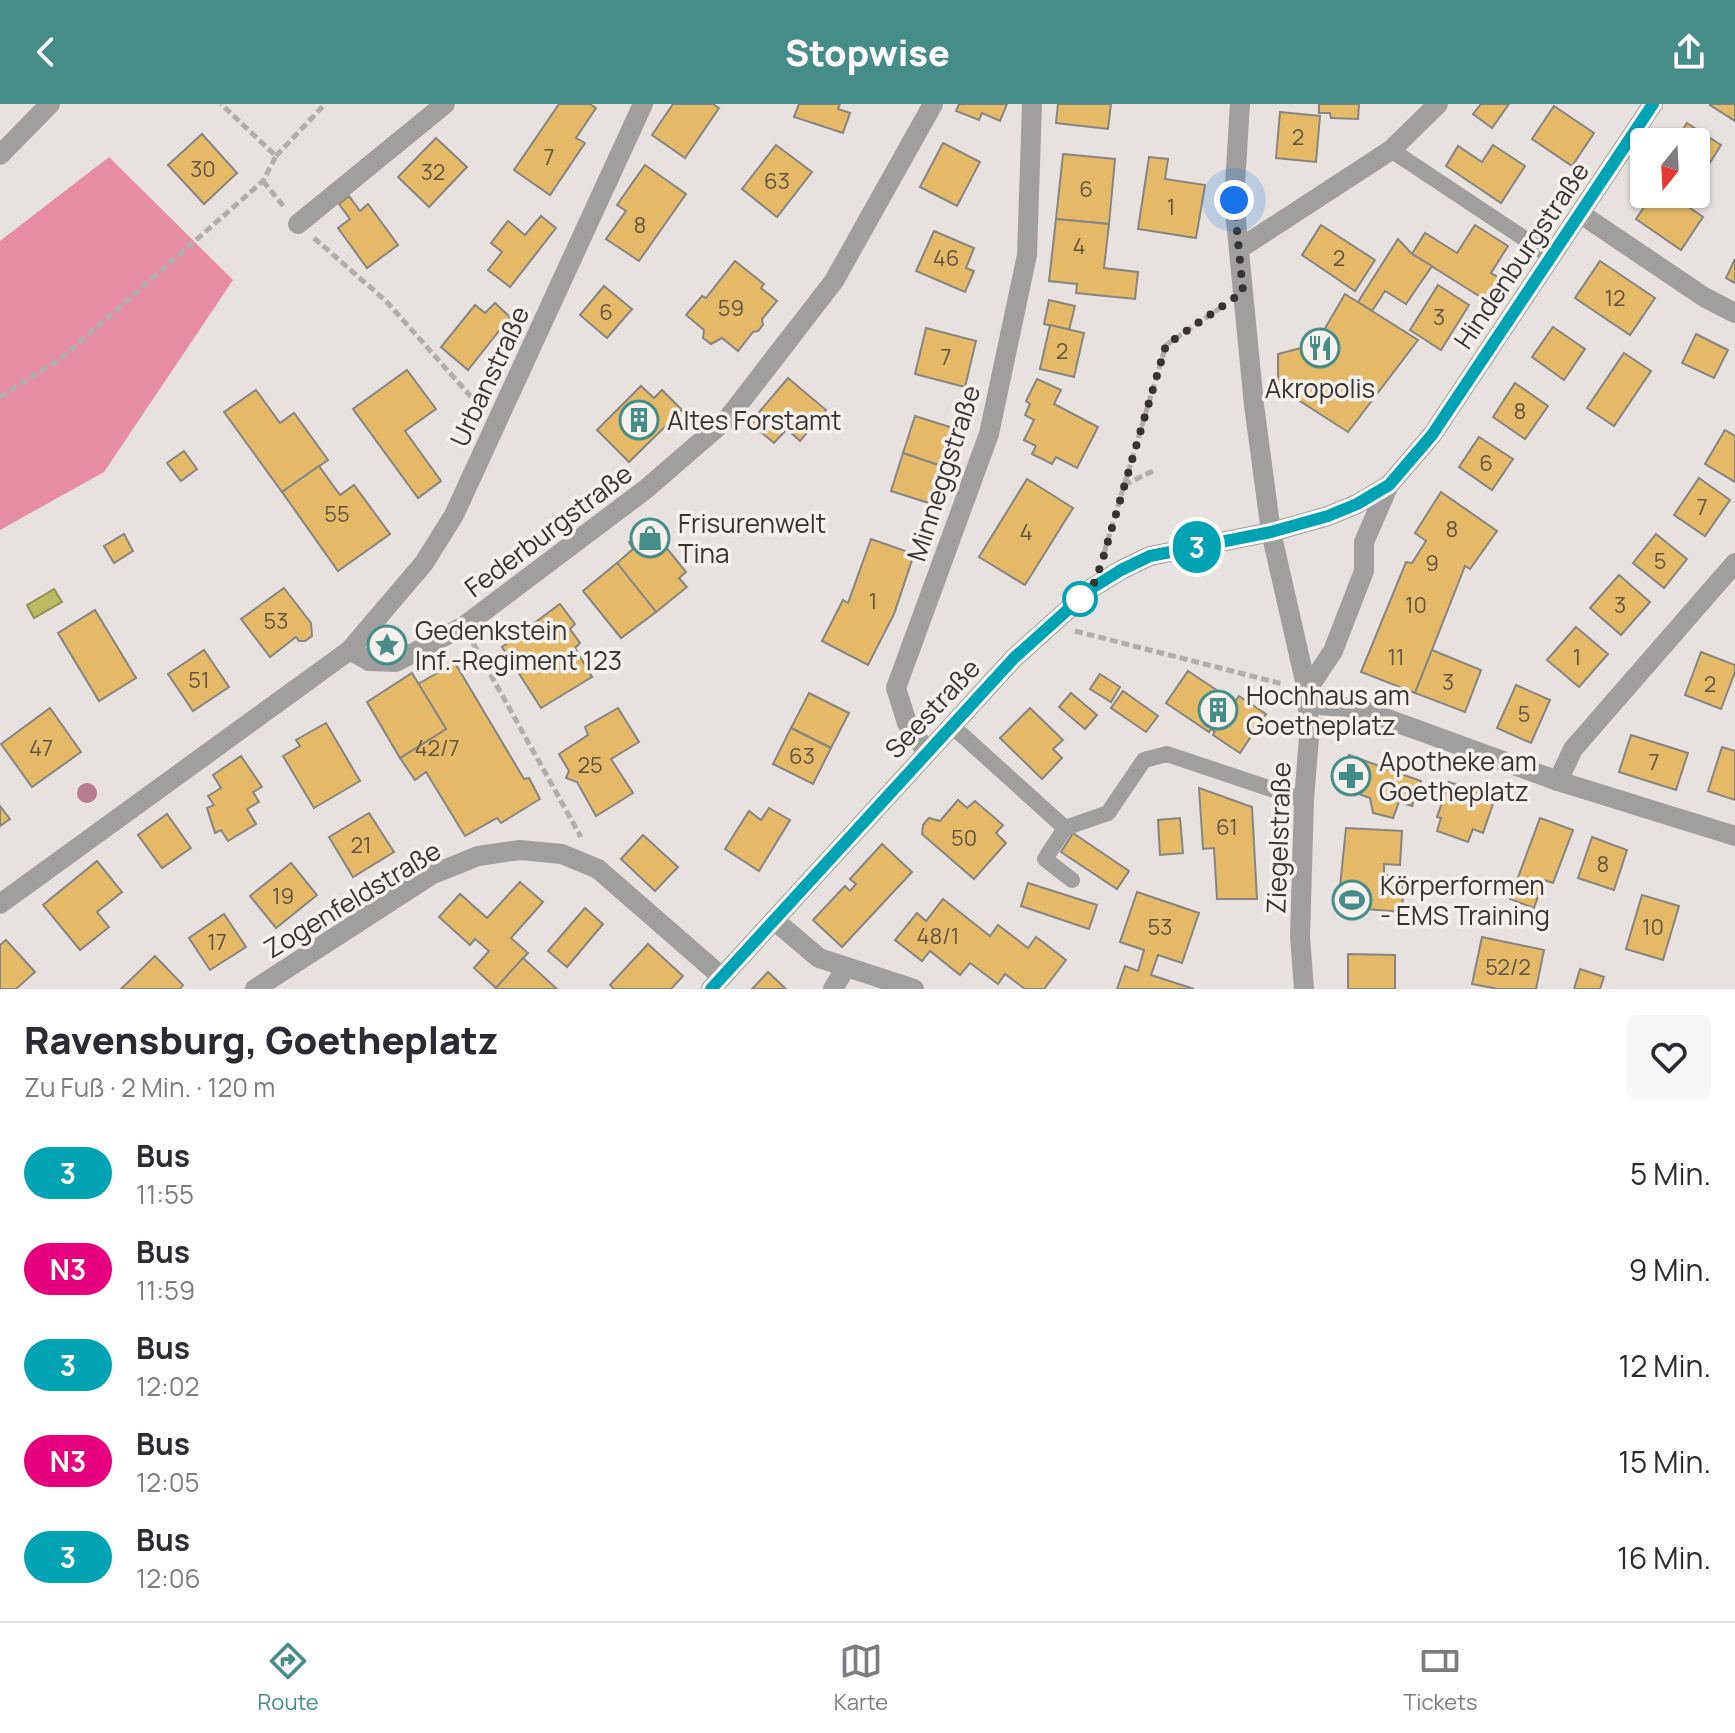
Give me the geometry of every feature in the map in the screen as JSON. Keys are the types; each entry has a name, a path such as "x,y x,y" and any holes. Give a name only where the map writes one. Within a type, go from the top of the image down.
{"street":[{"path":"0,155 50,104"},
{"path":"298,224 445,104"},
{"name":"Urbanstraße","path":"350,650 424,563 454,515 643,104"},
{"name":"Federburgstraße","path":"350,650 369,661 396,662 464,626 646,489 728,418 834,281 933,104"},
{"name":"Minneggstraße","path":"926,751 907,723 896,688 989,434 1027,255 1032,104"},
{"name":"Ziegelstraße","path":"1240,104 1234,200 1254,405 1271,532 1308,697 1300,937 1304,989"},
{"path":"1239,249 1391,150 1438,104"},
{"name":"Hindenburgstraße","path":"1389,485 1432,435 1653,104"},
{"path":"1581,214 1704,297 1735,313"},
{"path":"1389,485 1364,542 1364,571 1333,651 1308,697 1357,708 1558,781 1735,836"},
{"name":"Seestraße","path":"717,983 1014,658 1092,588 1150,556 1271,532 1328,516 1357,504 1389,485"},
{"path":"1558,781 1573,749 1735,563"},
{"path":"0,904 350,650"},
{"name":"Zogenfeldstraße","path":"255,989 431,875 478,856 520,850 562,854 598,869 717,983"},
{"path":"774,920 819,958 914,989"},
{"path":"833,989 846,967"}],"lane":[{"path":"1391,150 1552,257"},
{"path":"951,725 1065,828"},
{"path":"1072,880 1045,859 1065,828 1108,813 1144,760 1167,754 1304,800"}],"path":[{"path":"221,104 276,156"},
{"path":"0,397 63,357 263,181 276,156 325,104"},
{"path":"263,181 298,224 386,301 496,424"},
{"path":"1092,588 1166,345 1243,292"},
{"path":"1124,485 1155,470"},
{"path":"1051,625 1308,697"},
{"path":"464,626 598,869"}],"shaded area":[{"path":"109,157 233,280 104,472 0,530 0,241"},
{"path":"54,589 62,602 34,618 27,605"}],"building":[{"path":"559,104 590,104 596,108 576,138 585,143 550,195 514,170"},
{"path":"673,104 713,104 719,108 685,158 652,135"},
{"path":"799,104 840,104 838,109 850,113 843,133 794,117"},
{"path":"959,104 1007,104 1000,121 982,113 979,120 956,111"},
{"path":"1058,104 1111,104 1108,129 1056,123"},
{"path":"1319,104 1359,104 1358,119 1331,118 1330,113 1319,113"},
{"path":"1481,104 1509,104 1492,128 1473,114"},
{"path":"1735,104 1735,121 1710,105"},
{"path":"1554,106 1594,133 1572,166 1532,139"},
{"path":"1280,112 1320,116 1316,162 1276,158"},
{"path":"202,134 237,173 204,204 168,165"},
{"path":"436,138 467,167 429,207 398,177"},
{"path":"1710,138 1721,145 1710,163"},
{"path":"943,143 980,162 957,206 920,187"},
{"path":"776,145 812,172 777,217 742,189"},
{"path":"1493,145 1525,166 1501,203 1446,166 1458,146 1482,162"},
{"path":"1063,154 1115,159 1109,224 1056,219"},
{"path":"1149,157 1168,159 1165,179 1205,185 1196,238 1138,229"},
{"path":"645,165 686,194 639,261 606,239 626,211 617,205"},
{"path":"349,196 360,211 368,204 398,245 367,268 338,228 350,219 339,204"},
{"path":"1643,208 1690,208 1703,217 1681,250 1636,219"},
{"path":"541,216 556,228 510,287 488,270 502,252 491,243 508,221 525,235"},
{"path":"1056,219 1109,224 1104,268 1138,272 1135,299 1076,293 1077,284 1049,281"},
{"path":"1321,225 1375,260 1355,291 1302,255"},
{"path":"1475,225 1508,246 1491,273 1501,279 1487,301 1412,254 1425,233 1457,253"},
{"path":"934,231 974,248 966,268 974,271 965,292 916,271"},
{"path":"1398,239 1412,254 1432,266 1406,304 1385,291 1372,311 1358,302"},
{"path":"1735,259 1735,283 1726,278"},
{"path":"735,261 764,284 761,288 777,301 762,319 763,325 738,351 722,338 711,344 703,338 704,330 686,315 702,296 706,298"},
{"path":"1600,261 1655,298 1630,335 1575,298"},
{"path":"1438,285 1469,305 1441,350 1410,330"},
{"path":"604,286 632,309 607,338 580,315"},
{"path":"1345,294 1418,340 1348,432 1278,387 1278,354 1316,344"},
{"path":"1049,300 1075,306 1069,330 1044,324"},
{"path":"495,303 510,317 468,370 441,347 475,305 485,313"},
{"path":"1050,325 1084,333 1074,377 1040,369"},
{"path":"1553,327 1585,349 1564,380 1532,357"},
{"path":"926,328 976,341 965,387 915,374"},
{"path":"1696,334 1728,350 1714,378 1682,363"},
{"path":"1624,353 1651,371 1614,426 1587,408"},
{"path":"407,370 436,409 405,431 441,481 418,498 353,409"},
{"path":"788,378 826,410 800,441 787,429 774,443 750,423"},
{"path":"1037,379 1061,390 1054,404 1098,427 1077,468 1056,457 1052,464 1032,454 1036,446 1024,440 1034,420 1025,415 1030,404 1026,401"},
{"path":"1515,383 1548,406 1525,439 1493,417"},
{"name":"Altes Forstamt","path":"641,386 654,398 662,390 682,410 629,462 597,430"},
{"path":"256,390 280,423 294,413 328,460 282,492 224,412"},
{"path":"915,416 956,429 944,467 903,453"},
{"path":"1725,430 1735,436 1735,482 1705,464"},
{"path":"1479,437 1513,459 1492,490 1459,467"},
{"path":"184,451 197,469 181,481 167,463"},
{"path":"903,453 944,467 932,504 891,491"},
{"path":"319,466 340,495 354,485 390,534 338,571 282,492"},
{"path":"1699,478 1730,500 1705,536 1674,515"},
{"path":"1027,479 1073,508 1025,585 979,557"},
{"path":"1441,492 1497,531 1470,569 1465,566 1415,693 1361,672 1406,562 1412,563 1426,541 1415,533"},
{"path":"649,526 686,572 679,578 687,587 656,612 617,563 633,549 629,542"},
{"path":"124,534 133,551 114,563 104,546"},
{"path":"1656,534 1687,559 1664,588 1633,563"},
{"path":"871,539 914,554 894,614 868,665 822,641 843,600 848,603"},
{"path":"617,563 656,612 621,638 583,591"},
{"path":"1619,575 1650,602 1621,635 1590,608"},
{"path":"284,588 311,623 312,636 305,641 299,641 296,637 270,657 241,619"},
{"path":"560,604 575,624 570,629 580,643 575,648 592,677 541,708 502,647"},
{"path":"95,610 136,678 99,701 58,633"},
{"path":"1576,627 1608,654 1579,687 1547,660"},
{"path":"204,650 229,687 193,711 168,674"},
{"path":"1432,650 1481,670 1465,712 1415,693"},
{"path":"1701,652 1735,665 1721,709 1685,695"},
{"path":"455,663 524,779 529,778 540,799 501,823 497,818 465,836 426,772 415,780 400,758 446,729 418,684"},
{"name":"Hochhaus am Goetheplatz","path":"1188,671 1230,699 1227,703 1232,706 1239,696 1266,714 1240,753 1213,735 1215,732 1211,729 1209,732 1166,703"},
{"path":"412,673 446,729 400,758 367,702"},
{"path":"1100,674 1120,687 1111,702 1090,689"},
{"path":"1516,685 1550,700 1531,743 1497,728"},
{"path":"1123,691 1158,716 1146,732 1111,708"},
{"path":"809,693 849,713 831,748 791,728"},
{"path":"1071,693 1097,715 1085,729 1059,707"},
{"path":"50,708 81,752 32,787 1,744"},
{"path":"618,708 639,742 611,759 633,793 596,816 577,782 566,778 569,771 559,754 588,735 585,727"},
{"path":"1030,708 1063,740 1053,749 1062,758 1042,779 1000,738"},
{"path":"326,723 360,781 314,808 283,756 300,746 296,740"},
{"path":"791,728 831,748 813,784 773,764"},
{"path":"1631,735 1688,753 1676,790 1619,772"},
{"path":"1722,747 1735,751 1735,800 1708,791"},
{"path":"1349,755 1421,781 1412,806 1399,802 1393,818 1373,813 1370,798 1337,786"},
{"path":"241,756 262,787 253,792 259,802 247,809 256,824 228,841 221,830 215,833 207,808 214,805 208,796 221,788 213,775"},
{"path":"1449,782 1495,798 1483,833 1473,829 1468,842 1437,831 1441,818 1437,817"},
{"path":"1199,788 1252,807 1257,899 1217,899 1214,848 1203,849"},
{"path":"958,800 967,808 975,801 1003,825 996,833 1006,843 974,879 922,834 923,825 929,818 940,821"},
{"path":"0,806 10,819 0,826"},
{"path":"769,808 790,820 759,871 725,849 749,811 761,820"},
{"path":"369,813 394,852 353,877 329,837"},
{"path":"167,814 191,848 162,868 138,835"},
{"path":"1180,818 1183,853 1160,855 1158,820"},
{"path":"1540,818 1573,830 1553,883 1544,880 1534,908 1510,899"},
{"path":"1346,828 1402,831 1400,865 1384,864 1384,875 1404,876 1402,912 1341,907 1339,896"},
{"path":"1073,833 1129,871 1117,889 1061,852"},
{"path":"643,835 678,867 655,891 621,859"},
{"path":"1592,837 1627,850 1614,890 1578,878"},
{"path":"882,844 912,872 842,947 813,920 845,886 850,891 856,884 850,879"},
{"path":"97,861 122,892 97,912 109,927 80,950 43,905"},
{"path":"291,863 317,895 276,928 250,896"},
{"path":"520,882 543,902 511,938 528,953 496,988 474,968 489,951 475,939 470,945 439,917 460,894 487,918"},
{"path":"1028,883 1097,905 1089,929 1021,906"},
{"path":"1137,892 1199,913 1182,963 1158,955 1151,975 1194,989 1117,989 1125,966 1138,971 1144,950 1120,942"},
{"path":"1642,895 1679,906 1663,960 1626,949"},
{"path":"943,899 990,936 998,925 1028,948 1036,937 1066,960 1044,989 1025,989 1005,974 998,984 970,963 960,975 930,951 922,961 895,940 917,913 926,921"},
{"path":"585,908 603,924 567,967 548,951"},
{"path":"224,914 246,947 210,970 189,938"},
{"path":"1482,937 1544,950 1536,989 1498,989 1472,984"},
{"path":"6,940 35,972 16,989 0,989 0,945"},
{"path":"648,944 683,976 671,989 614,989 610,985"},
{"path":"1348,954 1395,955 1395,989 1348,989"},
{"path":"155,956 183,985 180,989 121,989"},
{"path":"523,958 557,989 495,989"},
{"path":"1580,969 1604,977 1600,989 1574,989"},
{"path":"768,972 786,989 752,989"}],"bus line":[{"name":"3","path":"711,989 1014,658 1092,588 1150,556 1271,532 1328,516 1357,504 1389,485 1432,435 1653,104"}],"place":[{"name":"Akropolis","path":"1320,348"},
{"name":"Altes Forstamt","path":"639,420"},
{"name":"Frisurenwelt Tina","path":"650,538"},
{"name":"Gedenkstein Inf.-Regiment 123","path":"387,645"},
{"name":"Hochhaus am Goetheplatz","path":"1218,710"},
{"name":"Apotheke am Goetheplatz","path":"1351,776"},
{"name":"Körperformen - EMS Training","path":"1352,900"}],"route":[{"path":"1080,599 1072,606 1092,588 1101,565 1166,345 1243,292 1234,200"}]}
